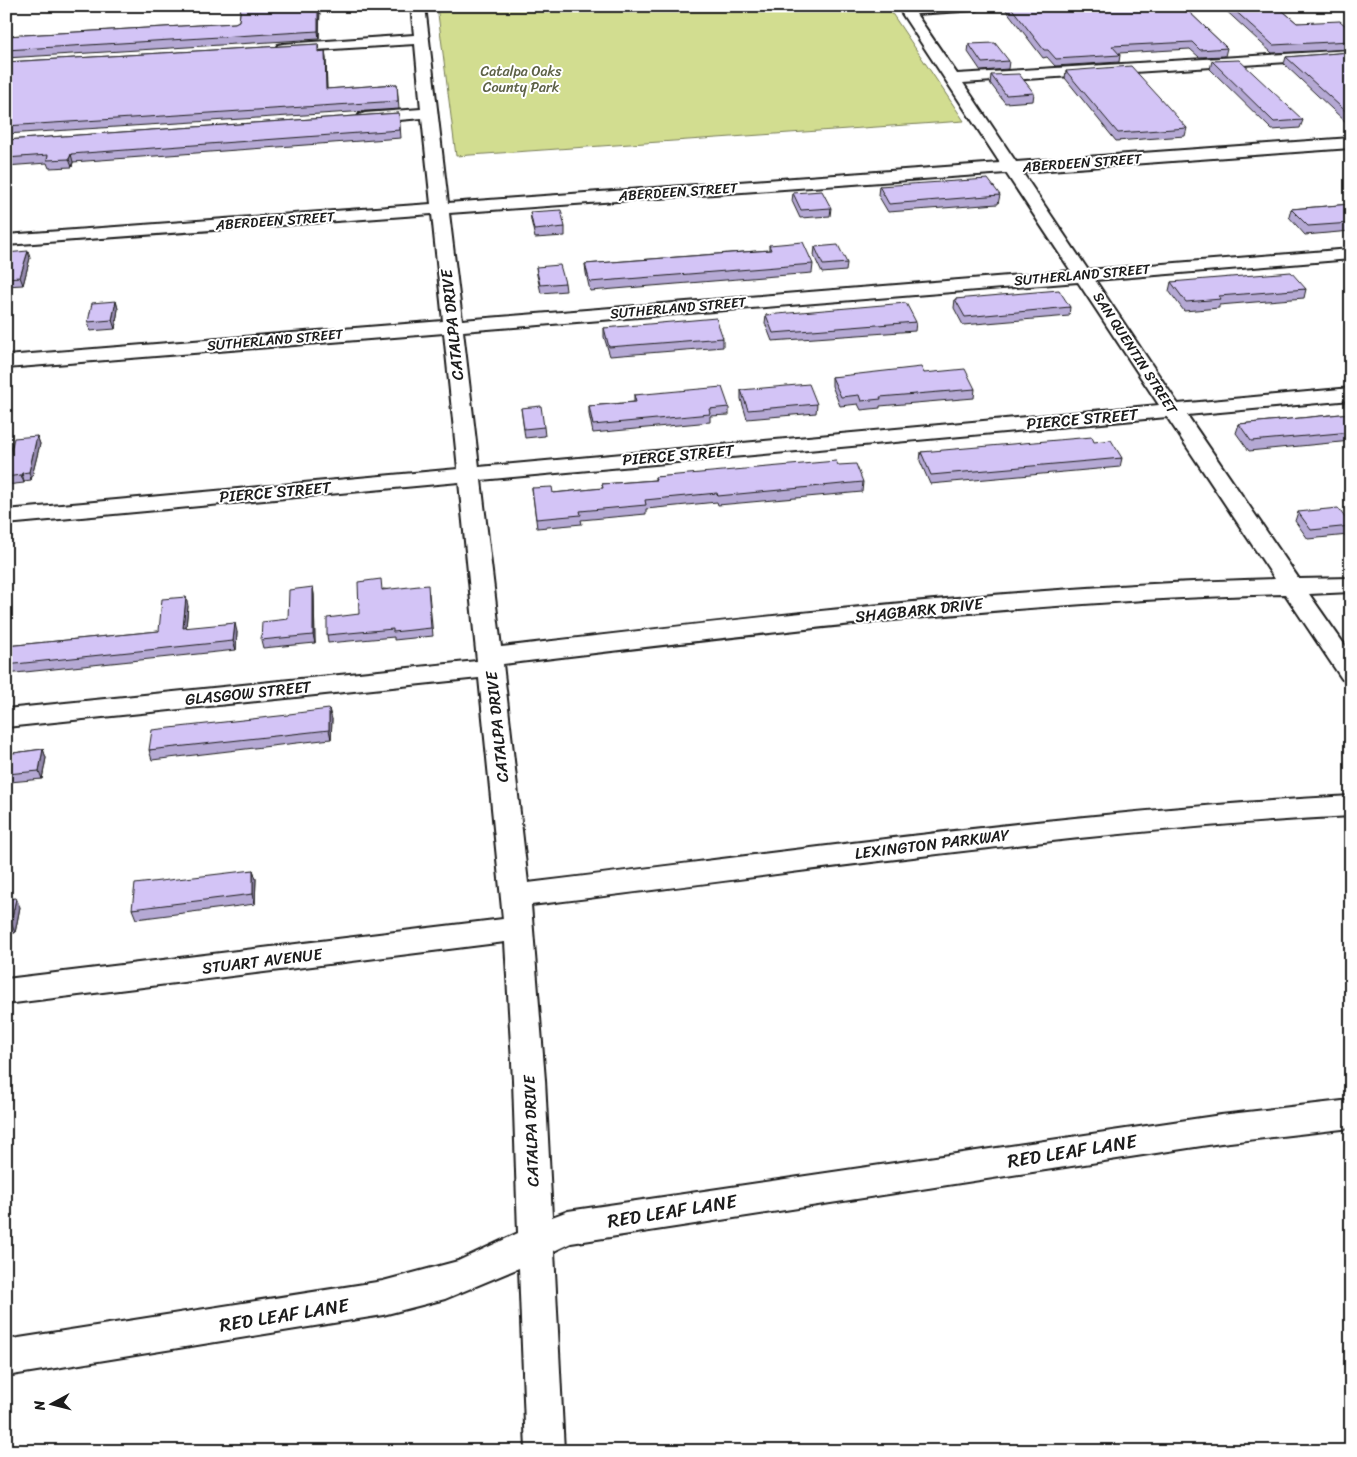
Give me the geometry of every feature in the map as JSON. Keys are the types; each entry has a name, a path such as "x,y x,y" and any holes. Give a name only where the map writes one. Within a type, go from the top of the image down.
{"street":[{"name":"CATALPA DRIVE","path":"418,6 431,113 468,474 516,896 529,1080 545,1451"},
{"path":"906,8 977,6"},
{"name":"SAN QUENTIN STREET","path":"906,8 1173,410 1351,673"},
{"path":"270,48 422,39"},
{"path":"953,79 1351,54"},
{"path":"348,119 431,113"},
{"name":"ABERDEEN STREET","path":"6,240 1351,143"},
{"name":"SUTHERLAND STREET","path":"6,362 1351,254"},
{"name":"PIERCE STREET","path":"6,517 1351,394"},
{"name":"SHAGBARK DRIVE","path":"489,662 981,604 1167,590 1351,585"},
{"name":"GLASGOW STREET","path":"6,718 489,662"},
{"name":"LEXINGTON PARKWAY","path":"516,896 1113,823 1259,810 1351,806"},
{"name":"STUART AVENUE","path":"6,992 518,930"},
{"name":"RED LEAF LANE","path":"6,1358 383,1298 435,1285 481,1269 535,1241 568,1227 1221,1128 1351,1114"}],"green space":[{"name":"Catalpa Oaks County Park","path":"437,6 887,6 964,121 456,156"}],"building":[{"path":"241,6 318,6 318,31 6,50 6,36 235,23 239,21"},
{"path":"1010,6 1189,6 1186,9 1227,48 1200,50 1192,42 1112,46 1120,55 1056,59 1048,50 1044,50"},
{"path":"1230,6 1277,6 1297,23 1340,21 1346,26 1351,26 1351,41 1273,45"},
{"path":"995,43 1009,61 982,63 969,44"},
{"path":"318,44 318,52 325,51 326,89 397,84 398,101 6,126 6,62"},
{"path":"1351,52 1351,116 1286,57"},
{"path":"1239,60 1303,120 1274,122 1212,61"},
{"path":"1131,66 1187,128 1118,133 1066,71"},
{"path":"1019,74 1034,93 1006,95 991,75"},
{"path":"399,113 400,130 71,154 69,159 47,160 48,155 6,158 6,140"},
{"path":"988,179 1000,195 889,204 879,186"},
{"path":"822,191 831,208 801,210 793,193"},
{"path":"1351,204 1351,223 1308,226 1291,209"},
{"path":"561,210 565,227 534,230 530,212"},
{"path":"803,242 813,264 590,282 585,264 771,250 769,245"},
{"path":"838,245 847,263 823,265 815,247"},
{"path":"28,251 20,277 6,278 6,253"},
{"path":"560,265 565,283 540,285 536,267"},
{"path":"1291,272 1306,289 1219,296 1221,299 1186,302 1171,282"},
{"path":"1059,290 1070,307 965,317 955,299"},
{"path":"116,301 112,320 88,322 92,303"},
{"path":"906,303 916,322 773,333 766,315"},
{"path":"716,318 723,338 609,347 604,328"},
{"path":"921,367 924,373 965,369 975,389 880,397 881,399 861,401 859,395 841,397 832,377"},
{"path":"809,384 817,404 748,410 741,390"},
{"path":"722,387 729,407 709,409 710,414 593,425 589,406 636,402 634,395"},
{"path":"541,406 544,427 524,429 521,408"},
{"path":"1351,413 1351,432 1251,441 1239,424"},
{"path":"37,436 29,472 6,477 6,454 10,454 14,438"},
{"path":"1092,437 1094,442 1111,440 1122,458 931,475 921,452"},
{"path":"836,461 838,465 856,464 863,482 718,496 717,493 645,500 646,505 580,511 581,515 536,519 532,488 552,487 553,493 603,488 602,484 656,480 655,477"},
{"path":"1338,508 1351,526 1311,530 1298,512"},
{"path":"381,579 382,590 428,585 431,628 393,632 393,629 327,635 327,618 359,614 358,582"},
{"path":"313,587 313,635 261,640 262,622 288,619 289,590"},
{"path":"186,597 183,628 235,623 233,641 6,665 6,646 159,631 162,599"},
{"path":"329,709 329,730 149,750 152,730"},
{"path":"43,749 39,771 7,774 6,776 6,754"},
{"path":"253,870 253,894 132,909 135,884"},
{"path":"16,898 11,923 6,924 6,899"}]}
